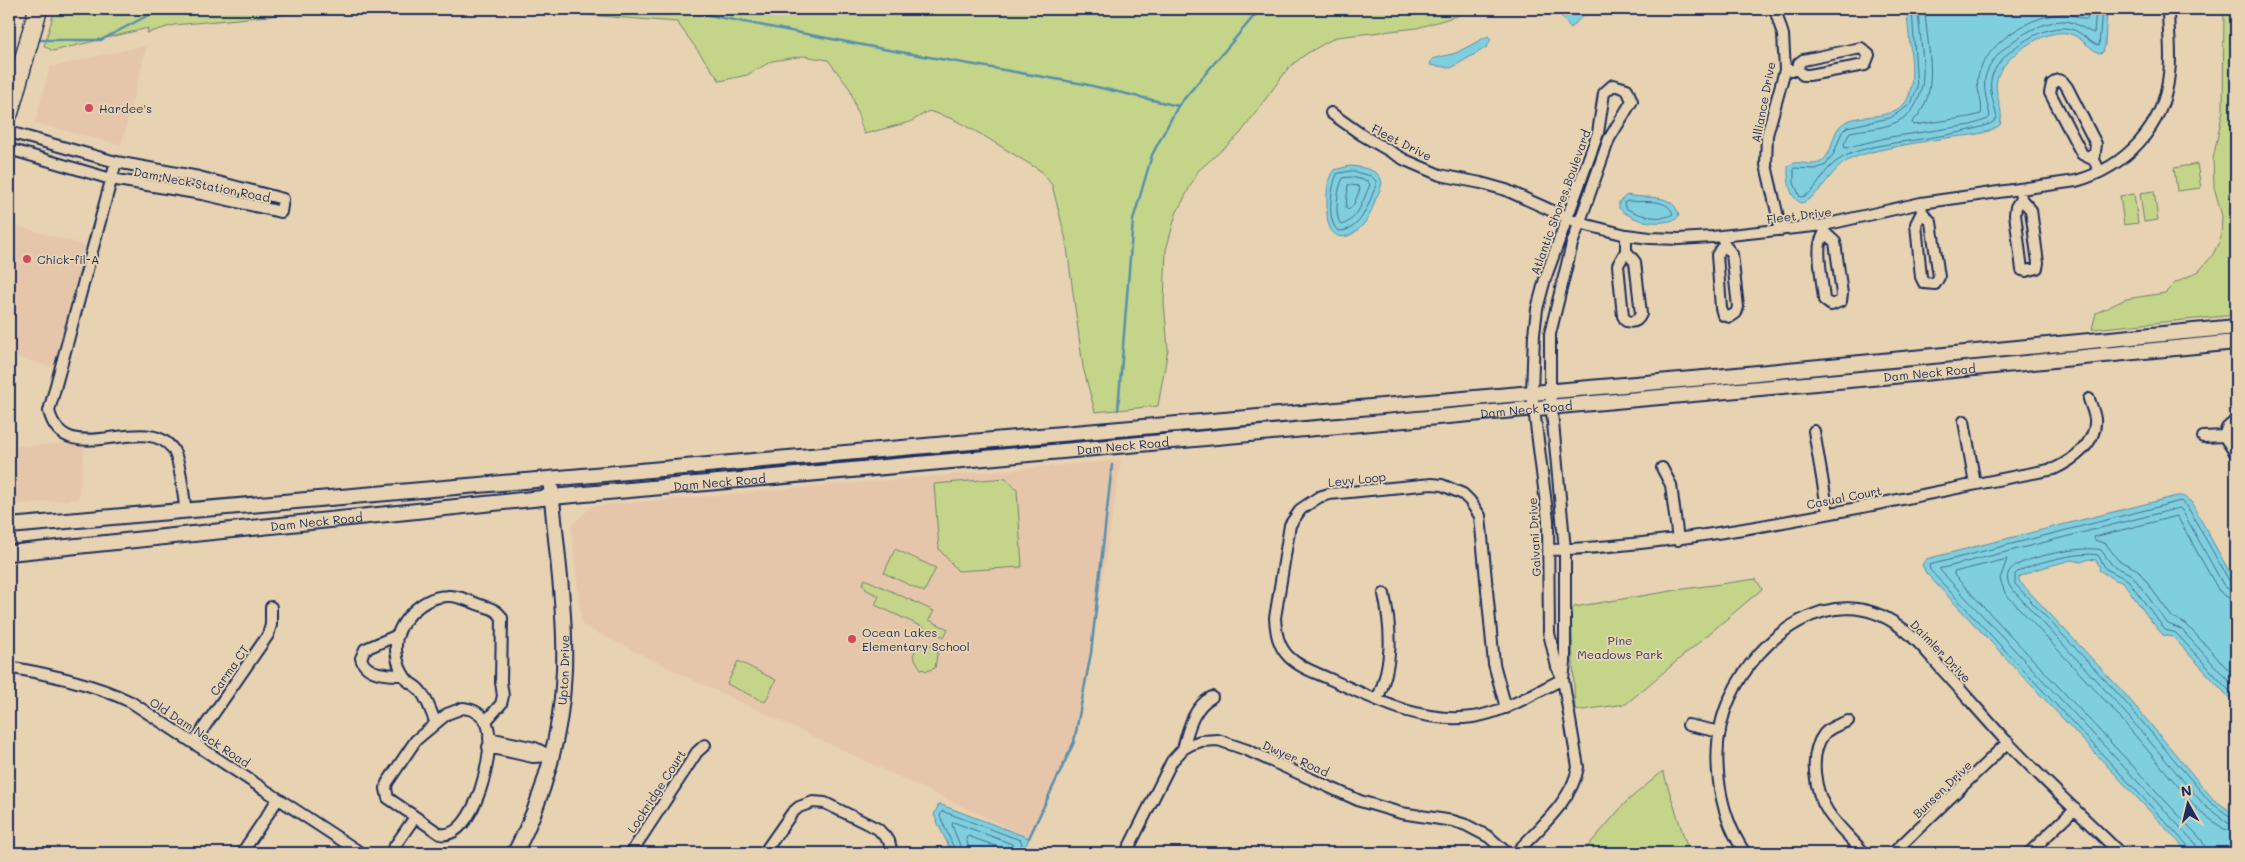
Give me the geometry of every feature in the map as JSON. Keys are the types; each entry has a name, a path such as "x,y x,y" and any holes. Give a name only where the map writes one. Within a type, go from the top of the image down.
{"highway":[{"path":"9,113 38,9"}],"main road":[{"name":"Dam Neck Road","path":"9,526 1532,393 2236,327"},
{"name":"Dam Neck Road","path":"9,553 552,497 1534,409 2236,342"},
{"path":"868,450 869,468"},
{"name":"Upton Drive","path":"515,853 543,788 562,702 564,649 551,478"},
{"path":"186,511 190,534"}],"street":[{"name":"Alliance Drive","path":"1775,9 1783,35 1785,70 1766,146 1767,173 1781,230"},
{"name":"Fleet Drive","path":"1331,113 1362,135 1405,160 1440,175 1481,182 1506,190 1579,223 1626,235 1672,239 1724,240 1781,230 1825,229 1921,207 2020,194 2076,181 2117,163 2136,147 2150,130 2159,112 2169,74 2168,9"},
{"path":"1785,70 1798,70 1803,75 1809,76 1866,65 1869,55 1861,48 1803,60 1799,64 1798,70"},
{"path":"2094,160 2082,154 2050,93 2052,84 2058,80 2067,87 2096,144 2094,160 2100,172"},
{"name":"Atlantic Shores Boulevard","path":"1532,393 1537,309 1545,279 1598,133 1604,94 1613,85 1620,86 1627,89 1632,101 1610,136 1570,253 1550,334 1550,391"},
{"name":"Dam Neck Station Road","path":"9,132 116,162 199,177 283,199 281,212 202,194 112,179 9,149"},
{"path":"116,162 95,239 91,262 49,411 51,419 59,430 73,438 150,436 165,441 176,454 186,511"},
{"path":"2020,194 2031,210 2038,263 2037,268 2026,271 2022,270 2015,214 2020,194"},
{"path":"1921,207 1931,222 1939,277 1938,282 1931,285 1924,283 1921,277 1916,224 1921,207"},
{"path":"1825,229 1834,242 1842,294 1841,301 1831,305 1824,300 1819,245 1825,229"},
{"path":"1626,235 1626,252 1634,262 1641,314 1638,319 1632,322 1626,321 1623,316 1618,270 1619,260 1626,252"},
{"path":"1724,240 1732,254 1738,307 1736,313 1730,316 1723,315 1722,312 1719,282 1717,252 1724,240"},
{"name":"Galvani Drive","path":"1550,391 1565,550 1565,662 1563,679"},
{"name":"Galvani Drive","path":"1516,853 1568,795 1576,779 1578,761 1563,679 1557,667 1549,633 1550,550 1548,520 1532,393"},
{"name":"Casual Court","path":"1550,550 1678,540 1726,533 2054,469 2075,458 2092,432 2095,420 2089,399"},
{"path":"2224,436 2227,428 2236,420"},
{"path":"1964,422 1975,484"},
{"path":"1814,431 1828,513"},
{"path":"2204,437 2224,436"},
{"path":"2224,436 2236,454"},
{"path":"1662,468 1671,485 1678,540"},
{"name":"Levy Loop","path":"1506,708 1494,664 1480,516 1476,508 1463,494 1442,485 1432,484 1329,494 1319,496 1301,508 1290,525 1288,533 1275,618 1280,646 1297,664 1403,711 1439,718 1472,717 1506,708 1563,679"},
{"path":"1377,700 1386,679 1390,656 1390,622 1384,594"},
{"path":"436,723 422,693 404,675 396,651 398,635 406,619 431,599 439,596 457,596 499,613 503,624 501,682 503,696 501,704 486,721"},
{"name":"Carma CT","path":"194,742 268,635 271,625 271,607"},
{"name":"Daimler Drive","path":"1745,853 1734,833 1722,797 1718,764 1720,732 1724,711 1740,679 1766,645 1777,634 1803,618 1845,609 1873,613 1883,617 1911,635 2008,742 2120,853"},
{"path":"398,635 365,649 361,658 365,667 371,670 404,675"},
{"name":"Old Dam Neck Road","path":"9,667 62,678 110,692 140,708 194,742 361,853"},
{"path":"1126,853 1172,761 1182,749 1196,712 1201,704 1212,697"},
{"path":"463,708 476,712 486,721 489,730 489,742 486,769 478,799 457,830 450,834 440,834 388,798 387,783 411,745 436,723 452,711 463,708"},
{"path":"1848,721 1831,728 1824,734 1816,757 1816,781 1820,796 1829,814 1864,853"},
{"path":"1688,725 1720,732"},
{"name":"Dwyer Road","path":"1182,749 1200,741 1218,740 1247,750 1360,801 1400,813 1466,825 1489,837 1506,853"},
{"path":"489,742 533,757 551,756"},
{"name":"Bunsen Drive","path":"1893,853 2008,742"},
{"name":"Lockridge Court","path":"631,853 697,752 704,745"},
{"path":"242,853 278,799"},
{"path":"764,853 792,813 799,807 813,802 824,803 878,829 889,841 892,853"},
{"path":"2029,853 2075,809"},
{"path":"390,853 415,816"}],"shaded area":[{"path":"147,45 121,145 35,123 50,67"},
{"path":"9,224 91,247 55,368 9,355"},
{"path":"85,442 78,499 9,505 9,447"},
{"name":"Ocean Lakes Elementary School","path":"1121,460 1091,653 1074,742 1029,838 685,676 582,625 571,526 592,506"}],"green space":[{"path":"55,9 402,9 374,13 322,11 174,25 147,33 148,28 53,51 44,46"},
{"path":"537,9 1472,9 1460,15 1417,28 1336,37 1306,54 1289,67 1240,134 1198,171 1176,214 1166,250 1164,302 1168,349 1158,406 1095,412 1083,367 1066,240 1052,185 1041,171 953,119 929,111 910,122 864,134 850,89 828,60 804,56 772,61 747,75 720,81 677,22 561,13"},
{"path":"2224,9 2236,9 2236,315 2092,329 2096,313 2126,299 2165,293 2175,283 2199,271 2212,256 2221,238 2222,216 2214,187 2213,159 2223,110"},
{"path":"2197,164 2201,188 2177,191 2174,168"},
{"path":"2154,191 2158,220 2144,222 2140,193"},
{"path":"2134,194 2138,223 2124,225 2120,196"},
{"path":"1006,478 1017,490 1022,567 958,571 939,549 934,484"},
{"path":"895,549 936,568 924,592 884,573"},
{"path":"865,579 934,611 929,620 948,629 944,637 875,605 879,596 865,589 866,587 862,585"},
{"name":"Pine Meadows Park","path":"1756,579 1762,589 1626,704 1575,711 1571,612 1574,607"},
{"path":"918,644 936,646 938,649 935,668 927,671 921,669 913,656"},
{"path":"738,661 776,680 765,702 727,684"},
{"path":"1663,771 1689,853 1582,853 1626,802"}],"water":[{"path":"1542,9 1589,9 1571,28 1558,13"},
{"path":"1907,9 2107,9 2105,45 2103,52 2099,53 2072,34 2067,33 2047,35 2036,40 2015,54 2000,71 1996,91 2001,113 2000,125 1978,134 1900,146 1858,156 1842,165 1814,196 1801,203 1791,192 1788,166 1796,163 1817,164 1821,162 1829,153 1836,131 1844,123 1849,120 1889,113 1899,108 1907,100 1912,81 1912,69"},
{"path":"1488,36 1491,39 1487,47 1451,68 1430,65 1432,59 1456,53"},
{"path":"1350,166 1368,169 1376,173 1381,179 1381,184 1370,214 1363,225 1349,236 1342,237 1335,235 1328,220 1328,188 1331,174 1334,170"},
{"path":"1627,195 1664,199 1675,207 1679,215 1675,220 1660,222 1638,219 1619,208 1619,202"},
{"path":"2183,496 2191,502 2236,584 2236,705 2173,637 2163,635 2124,583 2113,579 2099,570 2100,567 2096,560 2089,559 2081,562 2071,560 2034,570 2019,577 2019,581 2125,694 2213,799 2236,815 2236,853 2189,853 1926,573 1922,565 1926,559"},
{"path":"939,804 1029,838 1023,853 952,853 934,815"}],"waterway":[{"path":"41,40 101,40 160,9"},
{"path":"636,9 666,14 698,13 883,49 1084,84 1178,106"},
{"path":"1118,410 1133,220 1152,155 1178,106 1260,9"},
{"path":"1029,838 1074,742 1091,653 1112,465"}],"place":[{"name":"Hardee's","path":"89,108"},
{"name":"Chick-fil-A","path":"27,259"},
{"name":"Ocean Lakes Elementary School","path":"852,639"}]}
